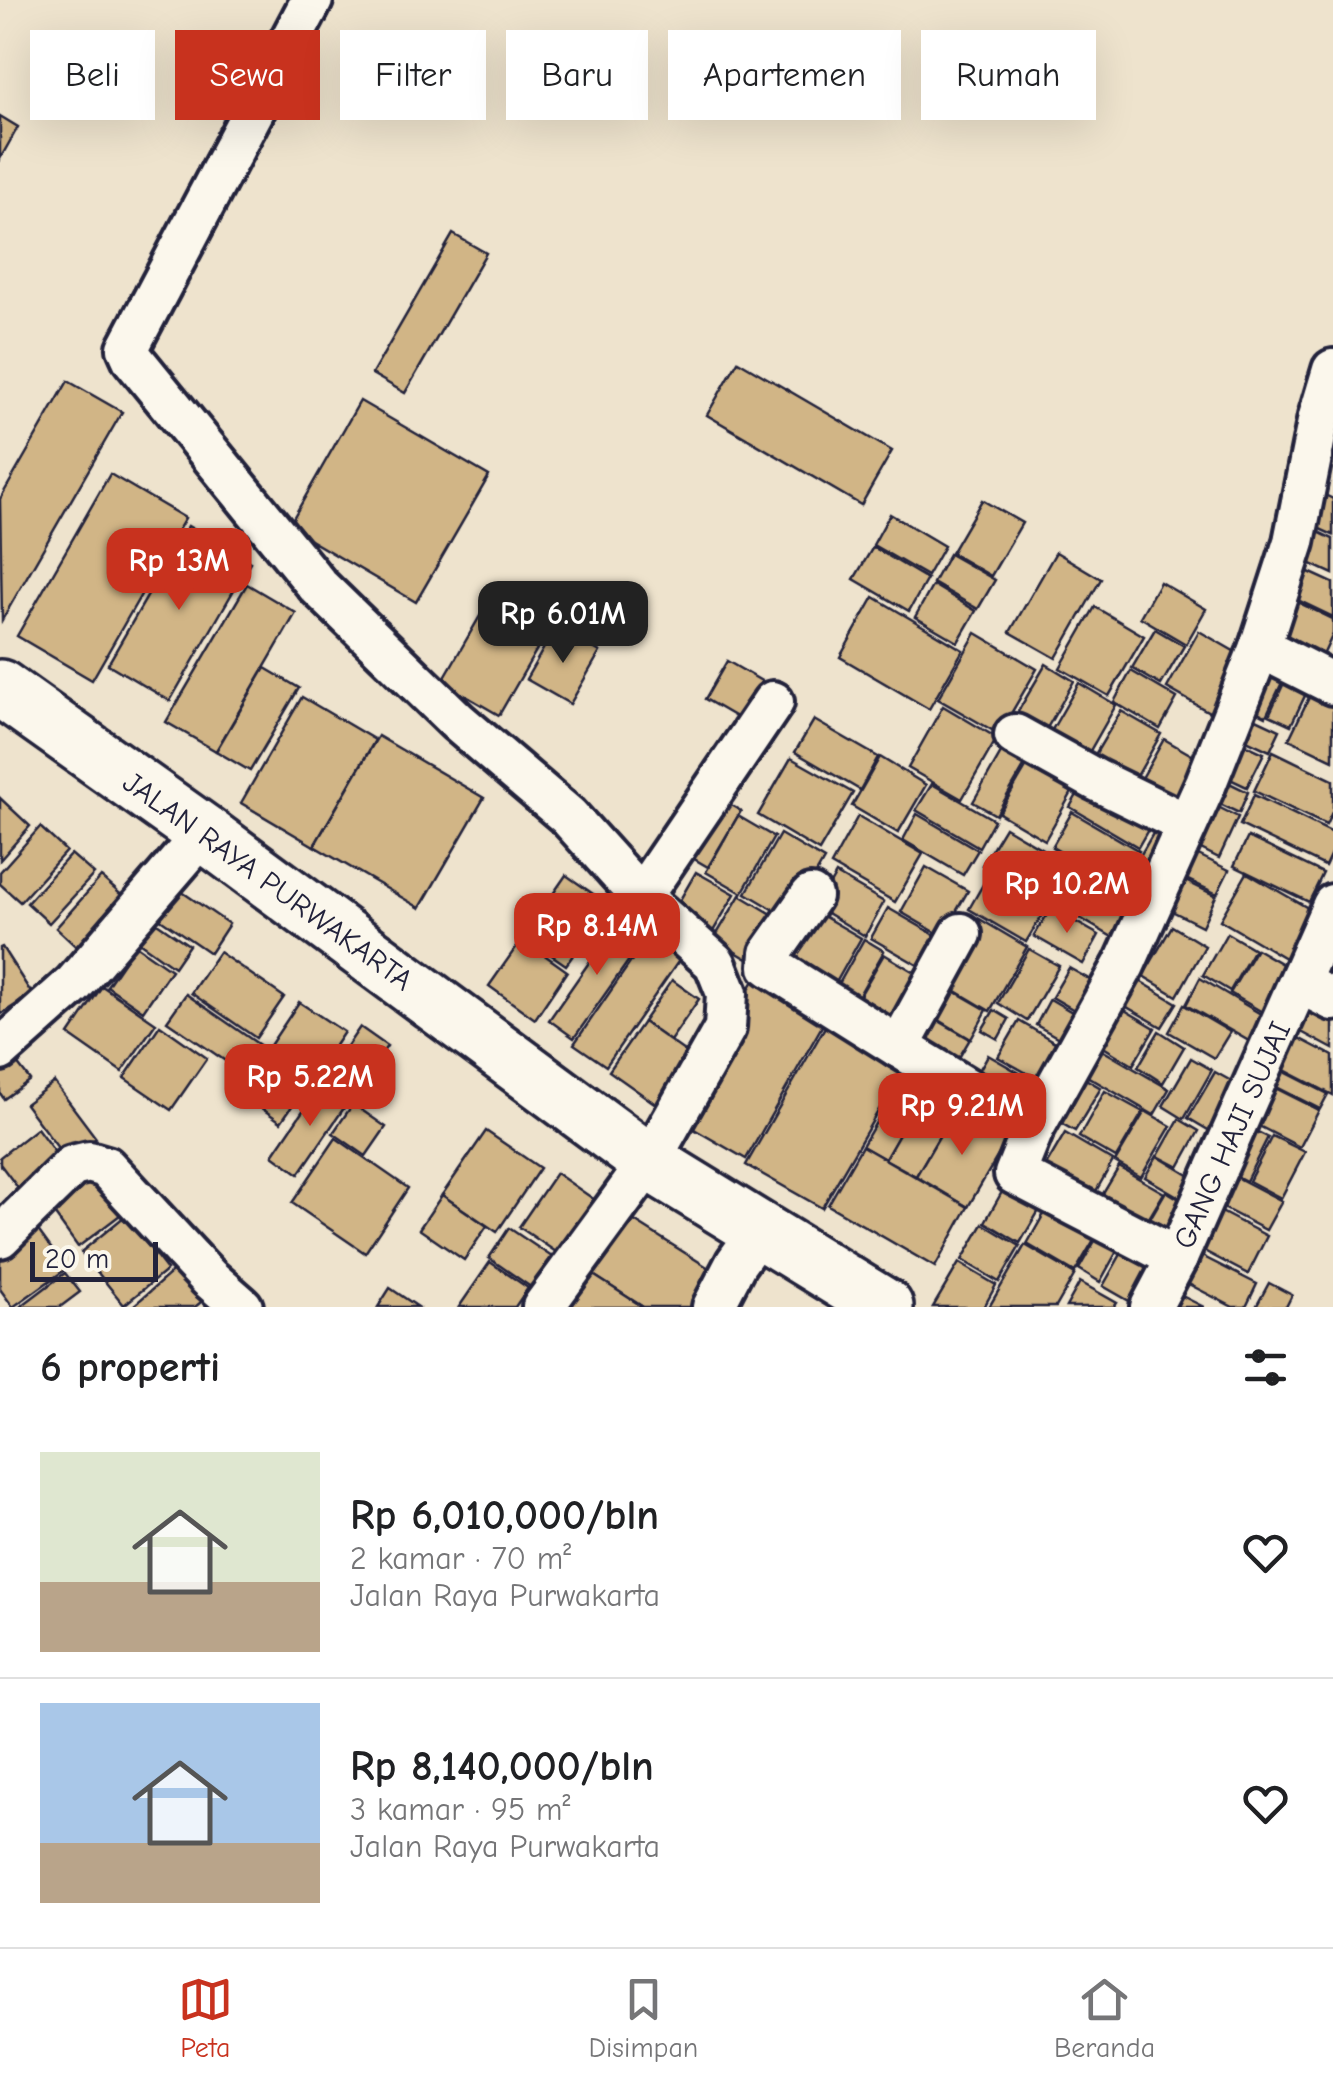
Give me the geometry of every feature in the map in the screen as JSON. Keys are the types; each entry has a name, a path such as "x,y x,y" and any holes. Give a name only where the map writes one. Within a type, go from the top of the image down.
{"highway":[{"name":"JALAN RAYA PURWAKARTA","path":"0,688 204,833 650,1162 885,1307"}],"street":[{"path":"312,0 128,348 132,359 318,586 458,722 568,816 641,897 715,962 726,993 725,1028 650,1162 543,1307"},
{"path":"1177,1258 1016,1174 1033,1129 1124,964 1206,783 1260,647 1294,542 1319,416 1333,370"},
{"path":"1260,647 1333,684"},
{"path":"641,897 773,702"},
{"path":"1015,736 1186,824"},
{"path":"0,1050 74,984 204,833"},
{"path":"811,896 771,953 770,966 1033,1129"},
{"name":"GANG HAJI SUJAI","path":"1151,1307 1177,1258 1247,1096 1317,992 1333,905"},
{"path":"899,1047 961,934"},
{"path":"0,1238 72,1166 98,1163 242,1307"},
{"path":"713,1307 760,1228"}],"building":[{"path":"0,116 18,127 0,159"},
{"path":"453,234 486,253 405,393 372,374"},
{"path":"738,361 892,451 861,505 707,415"},
{"path":"68,381 122,412 2,620 0,499"},
{"path":"360,401 489,476 416,602 288,527"},
{"path":"110,474 185,518 92,680 17,636"},
{"path":"1325,495 1333,499 1333,535 1311,525"},
{"path":"982,500 1022,523 991,576 951,553"},
{"path":"890,514 944,546 927,576 873,545"},
{"path":"188,526 250,562 170,701 108,664"},
{"path":"1312,529 1333,539 1333,574 1298,558"},
{"path":"873,547 927,579 909,611 854,579"},
{"path":"1056,552 1101,579 1056,658 1010,632"},
{"path":"949,554 995,580 978,609 933,583"},
{"path":"1300,568 1333,583 1333,617 1287,595"},
{"path":"1160,582 1206,609 1186,644 1140,617"},
{"path":"247,584 296,613 216,751 166,722"},
{"path":"933,585 976,611 958,642 915,617"},
{"path":"495,590 552,623 499,715 442,682"},
{"path":"874,597 963,650 929,709 840,657"},
{"path":"1287,597 1333,619 1333,634 1317,668 1264,643"},
{"path":"1095,607 1144,636 1109,696 1060,668"},
{"path":"556,627 600,652 570,704 526,679"},
{"path":"1155,629 1184,646 1161,685 1132,668"},
{"path":"1199,631 1244,657 1211,713 1167,688"},
{"path":"976,633 1037,669 999,734 938,699"},
{"path":"1266,659 1288,670 1266,716 1244,705"},
{"path":"727,661 770,686 748,724 705,699"},
{"path":"1046,664 1074,681 1039,742 1010,725"},
{"path":"265,668 299,688 250,771 216,751"},
{"path":"1290,670 1312,681 1291,725 1269,715"},
{"path":"1131,671 1177,698 1160,729 1114,702"},
{"path":"1079,683 1116,705 1083,763 1045,742"},
{"path":"1316,683 1333,692 1333,760 1289,739"},
{"path":"302,697 375,740 314,846 241,803"},
{"path":"943,706 997,738 962,799 908,768"},
{"path":"1121,711 1161,734 1128,792 1087,768"},
{"path":"1252,717 1280,730 1270,751 1242,738"},
{"path":"814,720 878,757 860,790 795,752"},
{"path":"378,736 484,798 420,908 314,846"},
{"path":"1009,739 1032,753 996,815 973,802"},
{"path":"1164,739 1209,765 1181,813 1137,787"},
{"path":"1233,739 1264,753 1247,787 1217,773"},
{"path":"1273,751 1333,780 1333,810 1326,825 1254,791"},
{"path":"1034,754 1079,780 1045,840 999,813"},
{"path":"880,757 926,785 898,833 852,806"},
{"path":"791,758 853,793 819,851 758,815"},
{"path":"1217,777 1248,792 1239,813 1207,798"},
{"path":"1085,781 1153,821 1138,847 1070,807"},
{"path":"932,784 994,820 979,847 916,810"},
{"path":"1254,795 1333,833 1333,849 1325,866 1240,825"},
{"path":"716,797 741,811 708,867 684,853"},
{"path":"0,798 30,826 0,860"},
{"path":"1206,801 1238,817 1219,858 1187,842"},
{"path":"1072,812 1139,851 1119,886 1052,847"},
{"path":"917,814 978,850 963,875 903,840"},
{"path":"738,816 774,837 742,893 706,872"},
{"path":"858,816 923,854 895,902 831,865"},
{"path":"1162,818 1179,828 1141,896 1123,885"},
{"path":"40,827 66,851 20,902 0,884 0,872"},
{"path":"1005,827 1061,860 1038,898 982,865"},
{"path":"780,834 824,860 790,919 746,893"},
{"path":"1248,837 1323,873 1309,902 1234,866"},
{"path":"1182,847 1229,870 1217,894 1171,872"},
{"path":"71,854 94,874 49,923 27,903"},
{"path":"926,867 968,891 942,936 901,912"},
{"path":"1078,871 1144,910 1124,944 1058,905"},
{"path":"696,872 735,894 708,940 670,917"},
{"path":"1247,873 1313,911 1285,958 1220,920"},
{"path":"836,874 884,902 865,936 817,907"},
{"path":"989,874 1047,907 1026,942 969,909"},
{"path":"566,875 609,905 566,965 524,936"},
{"path":"1175,876 1216,896 1202,926 1160,905"},
{"path":"101,877 134,906 87,957 56,928"},
{"path":"172,885 229,924 210,953 153,914"},
{"path":"740,895 787,923 761,967 714,939"},
{"path":"888,908 940,938 923,968 871,938"},
{"path":"1051,908 1099,935 1083,964 1034,936"},
{"path":"811,909 861,938 829,995 778,966"},
{"path":"620,918 646,936 574,1038 549,1020"},
{"path":"978,918 1027,947 990,1011 941,982"},
{"path":"151,919 189,945 174,967 136,940"},
{"path":"1172,926 1205,946 1177,996 1143,976"},
{"path":"1227,933 1254,949 1230,991 1203,975"},
{"path":"648,937 680,959 606,1066 574,1044"},
{"path":"522,939 567,971 535,1019 489,986"},
{"path":"864,939 884,951 851,1009 831,998"},
{"path":"135,945 171,970 143,1011 107,986"},
{"path":"0,948 32,994 0,1015"},
{"path":"1029,949 1059,966 1027,1021 998,1003"},
{"path":"1256,949 1289,968 1264,1013 1230,993"},
{"path":"219,952 284,997 256,1038 191,993"},
{"path":"884,954 929,981 897,1036 852,1009"},
{"path":"1069,968 1105,988 1088,1018 1052,997"},
{"path":"1128,974 1177,1003 1162,1027 1113,999"},
{"path":"756,977 826,1019 746,1159 675,1118"},
{"path":"1200,978 1264,1016 1249,1041 1186,1005"},
{"path":"672,980 699,999 670,1041 643,1022"},
{"path":"940,983 987,1010 971,1039 924,1011"},
{"path":"102,986 156,1023 122,1072 69,1035"},
{"path":"1312,992 1333,1003 1333,1049 1294,1028"},
{"path":"186,994 261,1046 243,1073 167,1021"},
{"path":"1050,999 1087,1021 1073,1046 1036,1025"},
{"path":"299,1002 344,1032 311,1081 267,1050"},
{"path":"1184,1005 1230,1032 1214,1058 1169,1032"},
{"path":"1118,1006 1155,1028 1133,1065 1097,1043"},
{"path":"994,1010 1009,1019 998,1039 982,1030"},
{"path":"925,1013 970,1039 950,1073 905,1047"},
{"path":"829,1020 905,1065 822,1208 746,1165"},
{"path":"1019,1021 1070,1051 1050,1086 998,1057"},
{"path":"643,1022 694,1058 660,1107 609,1071"},
{"path":"160,1025 207,1058 171,1110 124,1078"},
{"path":"360,1027 387,1046 351,1099 324,1080"},
{"path":"1159,1031 1184,1047 1163,1083 1138,1067"},
{"path":"1287,1032 1333,1056 1333,1095 1271,1063"},
{"path":"1095,1046 1169,1089 1154,1115 1080,1072"},
{"path":"264,1052 308,1083 281,1122 237,1091"},
{"path":"10,1054 30,1080 4,1099 0,1093 0,1062"},
{"path":"988,1055 1042,1086 1024,1117 970,1086"},
{"path":"1191,1058 1212,1070 1184,1119 1163,1106"},
{"path":"1271,1065 1328,1094 1320,1109 1263,1080"},
{"path":"1215,1072 1242,1087 1215,1134 1188,1118"},
{"path":"1077,1074 1101,1088 1075,1131 1052,1118"},
{"path":"902,1078 924,1091 885,1159 862,1146"},
{"path":"54,1082 96,1138 67,1160 25,1104"},
{"path":"321,1084 348,1102 299,1174 273,1155"},
{"path":"1271,1086 1319,1110 1300,1147 1253,1123"},
{"path":"924,1091 955,1109 916,1176 885,1159"},
{"path":"1105,1091 1143,1112 1116,1158 1079,1137"},
{"path":"353,1104 386,1127 366,1156 333,1133"},
{"path":"955,1109 1007,1140 968,1207 916,1176"},
{"path":"1145,1111 1171,1126 1141,1177 1115,1162"},
{"path":"1179,1119 1199,1131 1179,1167 1158,1156"},
{"path":"1247,1127 1268,1137 1246,1181 1225,1170"},
{"path":"37,1128 59,1158 18,1188 0,1164 0,1157"},
{"path":"486,1131 540,1168 497,1232 442,1195"},
{"path":"1065,1133 1113,1161 1087,1207 1038,1179"},
{"path":"1272,1136 1305,1152 1281,1198 1249,1181"},
{"path":"336,1138 408,1188 365,1253 292,1203"},
{"path":"862,1146 968,1207 935,1267 828,1205"},
{"path":"1157,1156 1200,1182 1188,1202 1145,1177"},
{"path":"1119,1167 1164,1193 1140,1233 1095,1207"},
{"path":"1221,1169 1282,1201 1266,1230 1206,1199"},
{"path":"88,1173 120,1215 78,1247 47,1204"},
{"path":"556,1173 605,1207 568,1260 519,1227"},
{"path":"1011,1176 1047,1197 1020,1243 985,1222"},
{"path":"1166,1191 1191,1206 1167,1249 1141,1234"},
{"path":"442,1195 487,1226 464,1260 419,1229"},
{"path":"1206,1204 1267,1236 1248,1274 1187,1242"},
{"path":"1049,1205 1098,1233 1075,1272 1027,1244"},
{"path":"617,1210 723,1277 705,1307 643,1307 581,1267"},
{"path":"125,1216 167,1270 124,1305 81,1252"},
{"path":"32,1222 66,1269 13,1307 0,1289 0,1246"},
{"path":"983,1224 1020,1246 999,1282 962,1260"},
{"path":"509,1228 555,1259 535,1290 489,1258"},
{"path":"1100,1232 1121,1244 1100,1282 1079,1269"},
{"path":"1129,1240 1164,1261 1138,1306 1103,1286"},
{"path":"1025,1245 1075,1274 1056,1307 989,1307"},
{"path":"1190,1250 1257,1284 1246,1307 1233,1307 1175,1277"},
{"path":"490,1262 528,1288 515,1307 459,1307"},
{"path":"959,1263 996,1285 984,1307 933,1307"},
{"path":"179,1266 206,1298 195,1307 132,1307"},
{"path":"581,1267 643,1307 556,1307"},
{"path":"65,1273 80,1292 60,1307 20,1307"},
{"path":"1080,1282 1117,1303 1114,1307 1066,1307"},
{"path":"1269,1283 1292,1295 1286,1307 1256,1307"},
{"path":"390,1288 418,1307 378,1307"},
{"path":"1168,1289 1204,1307 1159,1307"}]}
